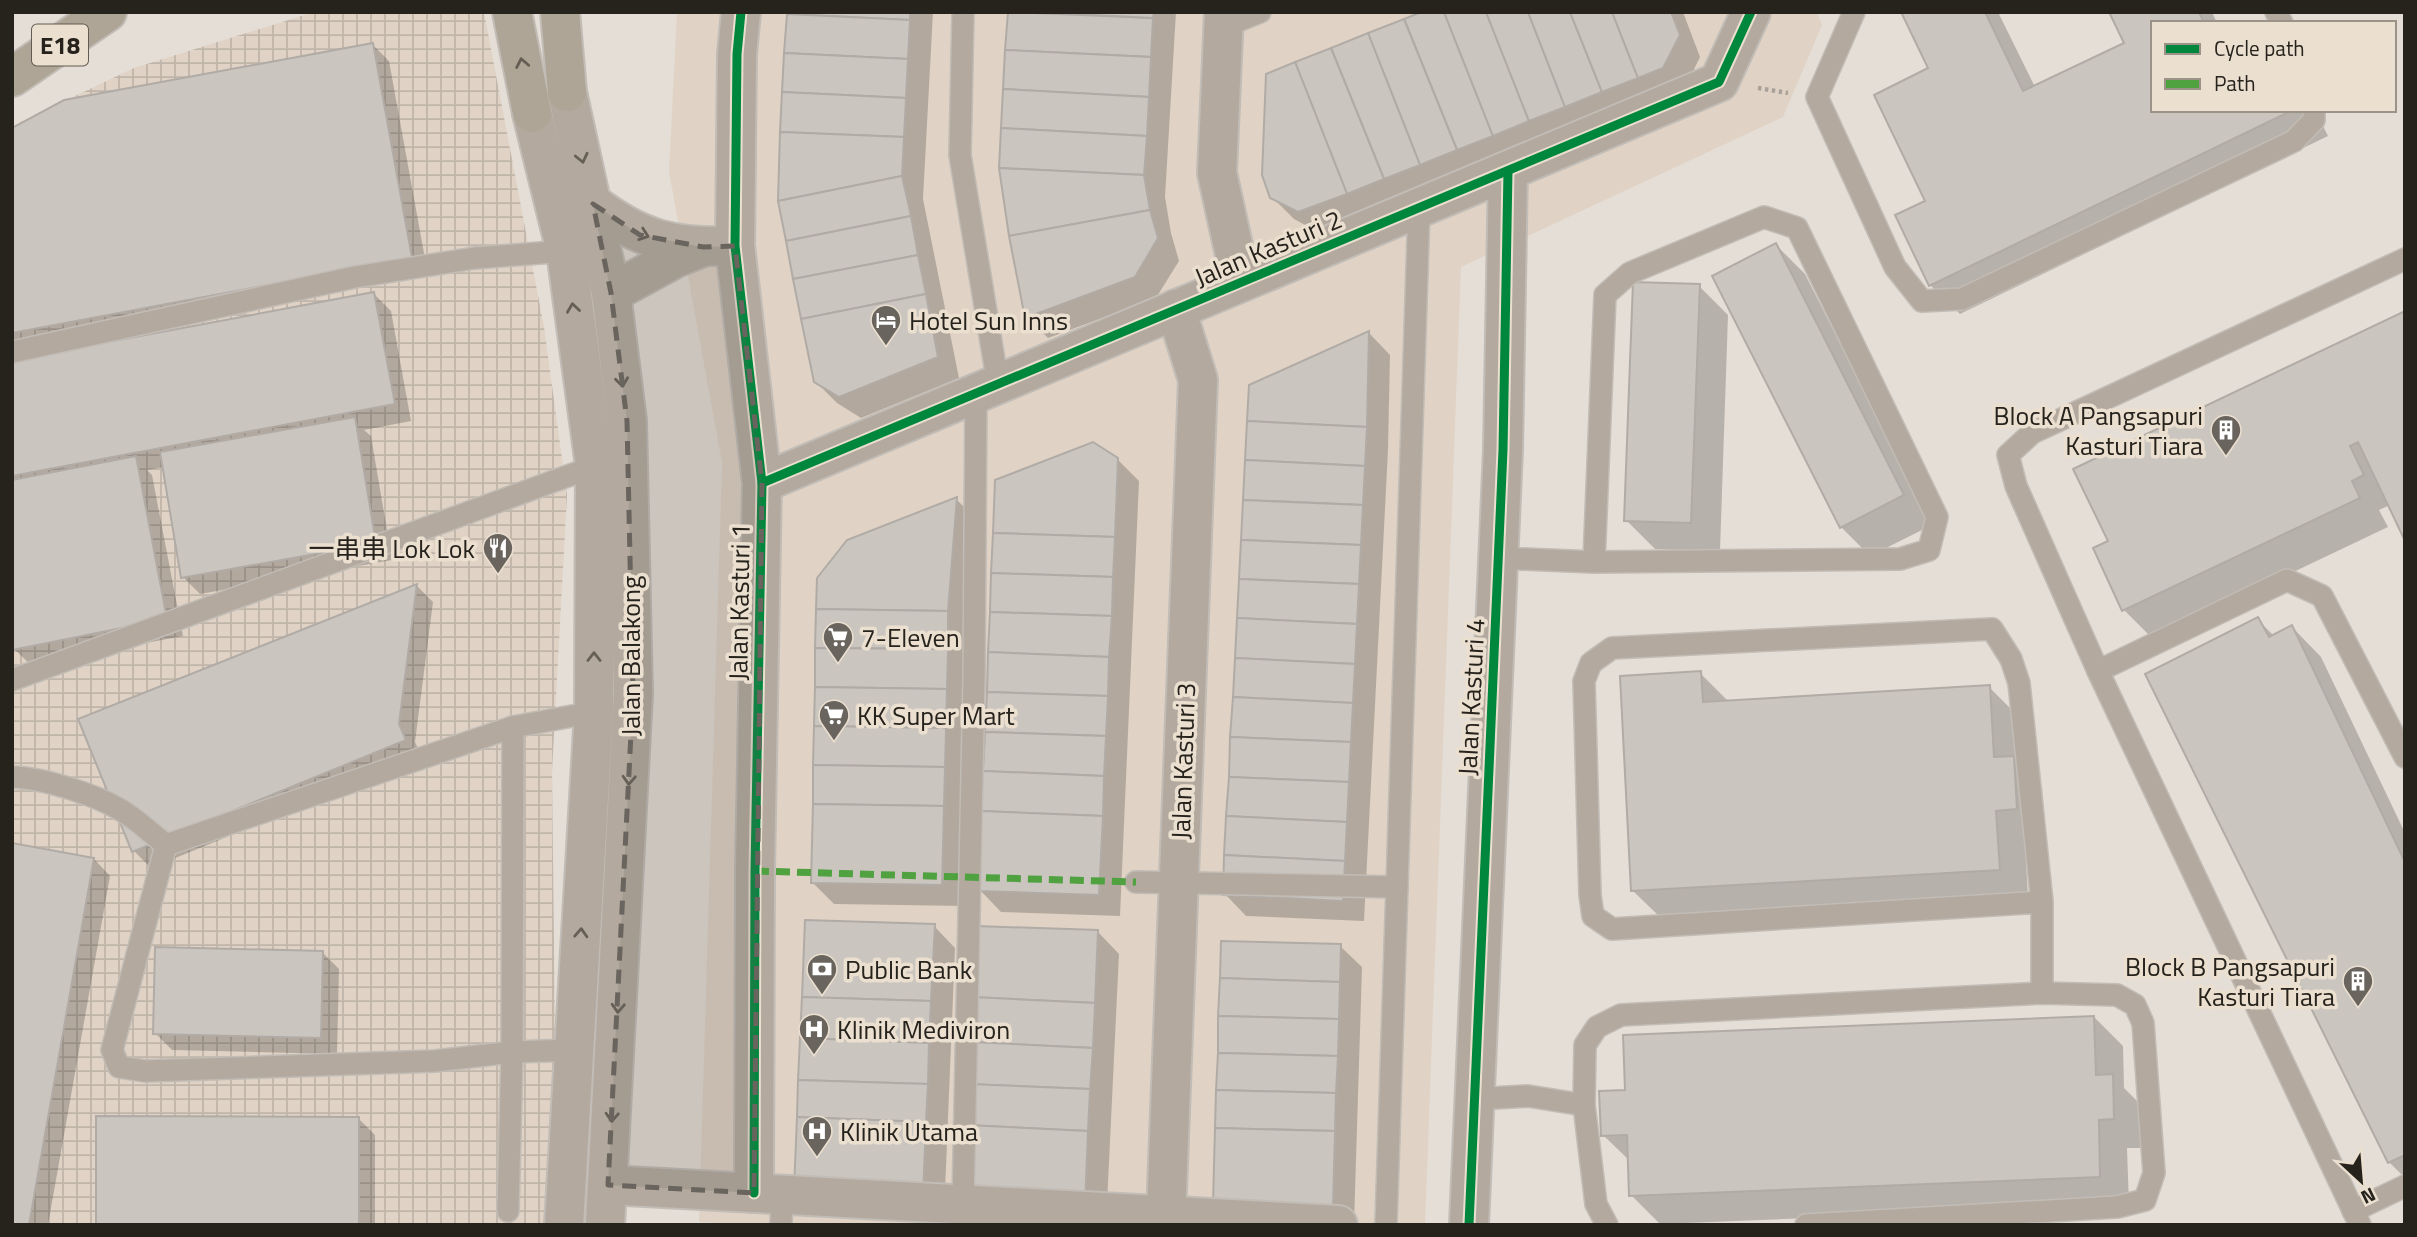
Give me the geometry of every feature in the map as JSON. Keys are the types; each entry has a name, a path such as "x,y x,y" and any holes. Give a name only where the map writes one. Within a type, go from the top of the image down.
{"highway":[{"name":"E18","path":"12,77 107,12"},
{"path":"512,12 532,113"},
{"path":"560,12 568,92"}],"street":[{"name":"Jalan Kasturi 1","path":"741,12 719,246 762,482 755,871 772,1204"},
{"path":"1719,82 1751,12"},
{"path":"1223,19 1217,173 1241,282"},
{"name":"Jalan Kasturi 2","path":"762,482 1719,82"},
{"name":"Jalan Balakong","path":"568,92 611,293 627,421 633,694 605,1225"},
{"name":"Jalan Balakong","path":"532,113 566,251 595,466 594,712 564,1225"},
{"name":"Jalan Kasturi 4","path":"1469,1225 1503,450 1508,171"},
{"path":"593,204 616,222 640,235 719,246"},
{"path":"611,293 675,258 719,246"},
{"name":"Jalan Kasturi 3","path":"1166,1216 1198,380 1176,309"},
{"path":"567,1182 772,1204 963,1204 1338,1225"}],"lane":[{"path":"963,12 960,155 987,388 974,718 963,1204"},
{"path":"1223,19 1260,12"},
{"path":"1854,12 1817,97 1895,267 1922,301 1962,299 2294,141 2314,120 2314,112"},
{"path":"1386,1225 1419,208"},
{"path":"1499,558 1594,562 1900,559 1929,550 1937,517 1797,228 1764,217 1630,273 1605,295 1594,562"},
{"path":"12,352 355,277 475,258 566,251"},
{"path":"2405,260 2032,433 2008,455 2016,486 2098,671 2356,1218 2405,1186"},
{"path":"12,680 595,466"},
{"path":"2098,671 2287,580 2322,596 2405,757"},
{"path":"2042,902 1612,929 1593,916 1590,895 1584,681 1591,663 1612,648 1992,629 2011,659 2019,683 2042,902 2042,993"},
{"path":"166,845 513,727 594,712"},
{"path":"508,1211 512,1052 513,727"},
{"path":"12,777 31,778 83,793 125,813 166,845"},
{"path":"166,845 112,1050 119,1067 145,1071 435,1060 512,1052 574,1050"},
{"path":"1136,881 1397,887"},
{"path":"1607,1225 1596,1204 1584,1105 1586,1045 1597,1027 1621,1015 2042,993 2117,995 2135,1005 2143,1023 2154,1173 2145,1200 2117,1207 1806,1225"},
{"path":"1474,1098 1528,1096 1584,1105"}],"path":[{"path":"1719,82 1817,97"}],"highlighted area":[{"path":"593,204 640,235 703,247 735,246 762,483 754,1193 608,1185 633,694 627,421 611,293"}],"shaded area":[{"path":"314,12 484,12 544,327 567,495 552,772 557,1197 554,1225 12,1225 12,126 134,68"},
{"path":"677,12 1817,12 1822,25 1783,117 1461,267 1425,1225 765,1225 699,1222 722,463 669,172"}],"building":[{"path":"910,12 910,20 787,14"},
{"path":"1008,12 1153,18 1151,57 1005,50"},
{"path":"1034,12 1154,12 1153,18"},
{"path":"1421,12 1444,12 1493,136 1457,150 1404,19"},
{"path":"1444,12 1486,12 1529,121 1493,136"},
{"path":"1486,12 1528,12 1565,107 1529,121"},
{"path":"1528,12 1570,12 1602,92 1565,107"},
{"path":"1570,12 1612,12 1638,78 1602,92"},
{"path":"1612,12 1671,12 1680,35 1663,68 1638,78"},
{"path":"1901,12 1985,12 2023,91 2124,43 2109,12 2199,12 2203,21 2151,21 2151,112 2289,112 1929,286 1895,215 1925,201 1874,95 1928,68"},
{"path":"787,14 910,20 908,59 784,53"},
{"path":"1404,19 1457,150 1420,165 1368,33"},
{"path":"1368,33 1420,165 1384,179 1331,48"},
{"path":"373,43 412,258 12,333 12,128 64,100"},
{"path":"1331,48 1384,179 1347,194 1295,62"},
{"path":"1005,50 1151,57 1149,97 1003,89"},
{"path":"784,53 908,59 906,98 782,92"},
{"path":"1295,62 1347,194 1298,212 1270,198 1262,175 1266,74"},
{"path":"1003,89 1149,97 1147,136 1001,128"},
{"path":"782,92 906,98 904,137 780,132"},
{"path":"1001,128 1147,136 1144,175 999,168"},
{"path":"780,132 904,137 902,176 778,201"},
{"path":"999,168 1144,175 1150,210 1009,236"},
{"path":"902,176 911,216 786,241 778,201"},
{"path":"1150,210 1158,238 1135,277 1025,318 1009,236"},
{"path":"911,216 918,255 793,279 786,241"},
{"path":"1776,243 1904,495 1840,528 1712,276"},
{"path":"918,255 926,294 801,319 793,279"},
{"path":"1633,282 1700,284 1691,523 1624,521"},
{"path":"374,292 395,404 12,476 12,360"},
{"path":"926,294 938,357 839,397 814,382 801,319"},
{"name":"Block A Pangsapuri Kasturi Tiara","path":"2405,311 2405,541 2358,442 2350,446 2364,475 2352,481 2360,498 2122,611 2093,548 2108,541 2073,469"},
{"path":"1369,331 1367,427 1247,421 1249,385"},
{"path":"355,417 376,543 181,578 160,452"},
{"path":"1247,421 1367,427 1365,466 1245,460"},
{"path":"1093,442 1118,458 1115,537 993,533 995,480"},
{"path":"136,456 167,619 12,650 12,480"},
{"path":"1245,460 1365,466 1363,505 1243,500"},
{"path":"957,497 948,611 816,609 817,578 847,540"},
{"path":"1243,500 1363,505 1361,545 1241,540"},
{"path":"993,533 1115,537 1113,577 991,573"},
{"path":"1241,540 1361,545 1359,584 1239,579"},
{"path":"991,573 1113,577 1112,616 990,612"},
{"path":"1239,579 1359,584 1357,624 1237,618"},
{"path":"417,584 399,724 406,740 132,852 78,719"},
{"path":"816,609 948,611 948,649 815,648"},
{"path":"990,612 1112,616 1109,657 988,652"},
{"name":"Block B Pangsapuri Kasturi Tiara","path":"2258,617 2269,637 2292,625 2405,862 2405,1155 2388,1163 2145,674"},
{"path":"1237,618 1357,624 1355,664 1235,658"},
{"path":"815,648 948,649 947,689 815,687"},
{"path":"988,652 1109,657 1108,696 987,692"},
{"path":"1235,658 1355,664 1353,703 1233,697"},
{"path":"1701,671 1703,702 1990,685 1994,757 2014,756 2017,809 1996,811 2000,870 1631,891 1620,676"},
{"path":"815,687 947,689 946,728 814,726"},
{"path":"987,692 1108,696 1106,736 985,732"},
{"path":"1233,697 1353,703 1351,742 1230,737"},
{"path":"814,726 946,728 945,767 813,765"},
{"path":"985,732 1106,736 1104,776 983,771"},
{"path":"1230,737 1351,742 1349,782 1229,777"},
{"path":"813,765 945,767 944,806 813,804"},
{"path":"983,771 1104,776 1103,816 981,811"},
{"path":"1229,777 1349,782 1347,822 1226,816"},
{"path":"813,804 944,806 942,885 811,883"},
{"path":"981,811 1103,816 1099,895 978,891"},
{"path":"1226,816 1347,822 1345,861 1224,855"},
{"path":"12,843 94,858 29,1225 12,1225"},
{"path":"1224,855 1345,861 1343,901 1223,895"},
{"path":"805,920 935,924 931,1001 802,997"},
{"path":"975,926 1098,930 1095,1003 972,997"},
{"path":"1221,941 1341,944 1340,982 1220,978"},
{"path":"155,947 323,951 321,1038 153,1034"},
{"path":"1220,978 1340,982 1339,1019 1218,1016"},
{"path":"802,997 931,1001 929,1043 800,1038"},
{"path":"972,997 1095,1003 1093,1048 970,1042"},
{"path":"1218,1016 1339,1019 1338,1056 1218,1053"},
{"path":"2094,1016 2096,1075 2113,1074 2114,1119 2099,1120 2100,1177 1629,1196 1627,1135 1601,1136 1599,1091 1625,1090 1623,1035"},
{"path":"800,1038 929,1043 928,1084 798,1080"},
{"path":"970,1042 1093,1048 1090,1089 967,1084"},
{"path":"1218,1053 1338,1056 1336,1093 1216,1090"},
{"path":"798,1080 928,1084 926,1122 797,1117"},
{"path":"967,1084 1090,1089 1088,1131 965,1125"},
{"path":"1216,1090 1336,1093 1335,1131 1215,1128"},
{"path":"96,1116 359,1117 359,1225 96,1225"},
{"path":"797,1117 926,1122 923,1195 794,1190"},
{"path":"965,1125 1088,1131 1085,1206 961,1199"},
{"path":"1215,1128 1335,1131 1333,1207 1213,1204"}],"marked path":[{"path":"755,871 1136,882"}],"cycle path":[{"path":"741,12 737,54 735,246 762,483 755,871 754,1193"},
{"path":"762,483 1719,82 1751,12"},
{"path":"1469,1225 1503,450 1508,171"}],"place":[{"name":"Hotel Sun Inns","path":"886,347"},
{"name":"Block A Pangsapuri Kasturi Tiara","path":"2226,457"},
{"name":"一串串 Lok Lok","path":"498,575"},
{"name":"7-Eleven","path":"838,664"},
{"name":"KK Super Mart","path":"834,742"},
{"name":"Public Bank","path":"822,996"},
{"name":"Block B Pangsapuri Kasturi Tiara","path":"2358,1008"},
{"name":"Klinik Mediviron","path":"814,1056"},
{"name":"Klinik Utama","path":"817,1158"}]}
